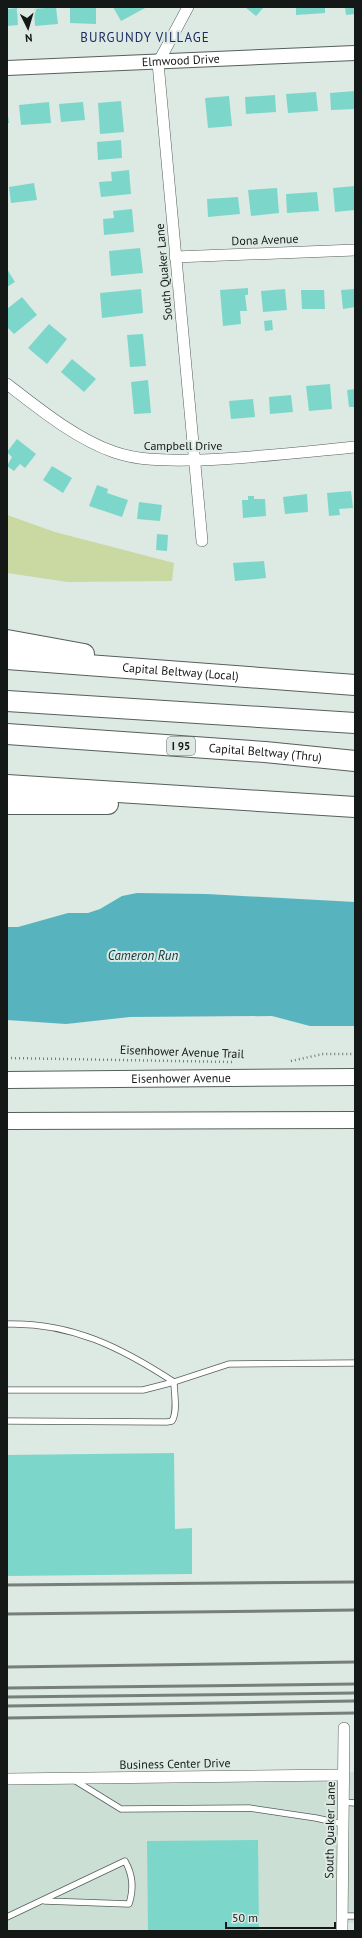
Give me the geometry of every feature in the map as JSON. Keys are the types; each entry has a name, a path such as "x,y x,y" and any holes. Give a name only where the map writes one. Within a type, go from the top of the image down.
{"highway":[{"path":"7,640 183,672"},
{"name":"Capital Beltway (Local)","path":"7,659 355,684"},
{"path":"7,701 355,723"},
{"name":"Capital Beltway (Thru)","path":"7,734 257,752 355,761"},
{"path":"7,785 355,807"},
{"path":"7,804 316,804"}],"main road":[{"name":"Eisenhower Avenue","path":"7,1080 355,1077"},
{"path":"7,1121 355,1120"}],"street":[{"path":"158,62 188,7"},
{"name":"Elmwood Drive","path":"7,68 355,53"},
{"name":"South Quaker Lane","path":"158,62 202,541"},
{"name":"Dona Avenue","path":"175,257 355,250"},
{"name":"Campbell Drive","path":"7,384 79,435 114,452 138,459 161,461 228,459 355,447"},
{"name":"South Quaker Lane","path":"342,1931 344,1728"},
{"name":"Business Center Drive","path":"7,1779 343,1775"}],"lane":[{"path":"7,1324 47,1325 97,1339 174,1382"},
{"path":"7,1390 143,1390 174,1382 214,1368 236,1363 355,1362"},
{"path":"7,1421 172,1421 174,1416 174,1382"},
{"path":"71,1778 121,1810 249,1808 316,1818 343,1824"},
{"path":"343,1802 355,1803"},
{"path":"7,1918 45,1901 125,1861 131,1872 132,1894 129,1904 45,1901"},
{"path":"342,1916 355,1916"}],"path":[{"path":"286,1062 323,1054 355,1054"},
{"name":"Eisenhower Avenue Trail","path":"7,1058 236,1062"}],"shaded area":[{"path":"355,1771 355,1923 342,1922 341,1931 7,1931 7,1779 343,1775"}],"green space":[{"path":"7,515 55,532 174,563 172,581 68,582 7,573"}],"water":[{"name":"Cameron Run","path":"137,893 207,894 355,902 355,1026 310,1026 272,1016 130,1017 66,1024 7,1020 7,927 18,927 68,913 88,913 100,909 122,896"}],"building":[{"path":"56,7 58,24 35,26 34,9"},
{"path":"70,7 96,7 96,24 70,23"},
{"path":"113,7 147,7 121,21"},
{"path":"245,7 264,7 256,16"},
{"path":"296,7 325,7 325,13 296,15"},
{"path":"345,7 355,7 355,14 346,15"},
{"path":"17,8 18,25 7,26 7,9"},
{"path":"355,91 355,109 331,110 330,93"},
{"path":"316,92 318,111 288,113 286,94"},
{"path":"275,95 276,112 246,114 245,97"},
{"path":"229,96 232,126 208,128 205,98"},
{"path":"121,101 124,132 100,134 98,103"},
{"path":"49,102 51,123 21,125 19,105"},
{"path":"83,102 85,120 61,122 59,104"},
{"path":"7,109 9,123 7,123"},
{"path":"121,140 122,158 98,160 97,142"},
{"path":"129,170 131,194 101,197 99,182 112,181 111,172"},
{"path":"34,183 37,200 11,203 9,187"},
{"path":"355,186 355,210 335,212 333,188"},
{"path":"277,188 279,213 251,216 248,190"},
{"path":"317,192 319,211 287,213 286,194"},
{"path":"238,197 240,214 208,217 207,199"},
{"path":"132,209 134,232 104,235 103,219 114,218 113,211"},
{"path":"140,248 143,273 111,276 109,251"},
{"path":"7,269 15,282 7,287"},
{"path":"248,288 248,295 245,295 247,311 240,311 241,324 223,326 220,290"},
{"path":"141,289 143,313 102,318 100,293"},
{"path":"285,289 287,310 263,312 261,291"},
{"path":"355,289 355,307 343,309 341,290"},
{"path":"301,290 324,290 325,309 302,309"},
{"path":"22,297 37,315 14,334 7,327 7,309"},
{"path":"272,320 273,330 265,331 264,321"},
{"path":"49,324 67,339 47,364 28,348"},
{"path":"143,334 146,366 130,367 127,335"},
{"path":"72,359 96,379 84,392 61,372"},
{"path":"148,380 151,413 134,414 131,382"},
{"path":"330,384 332,409 309,411 306,386"},
{"path":"355,389 355,407 349,407 347,390"},
{"path":"291,395 293,412 270,414 269,397"},
{"path":"253,399 255,417 231,419 229,401"},
{"path":"17,439 36,454 25,468 20,464 14,471 7,466 12,457 7,452"},
{"path":"52,466 72,478 63,493 43,480"},
{"path":"97,485 108,489 107,493 128,500 122,517 89,506"},
{"path":"351,491 353,508 339,509 340,515 329,516 327,493"},
{"path":"307,494 308,512 285,514 283,497"},
{"path":"248,496 254,496 254,499 265,499 266,516 243,518 242,500 248,500"},
{"path":"139,502 162,505 160,521 137,519"},
{"path":"157,534 168,535 167,551 156,550"},
{"path":"264,561 266,578 235,581 233,563"},
{"path":"174,1453 175,1529 192,1528 192,1574 7,1576 7,1455"},
{"path":"258,1840 259,1931 148,1931 147,1841"}],"railway":[{"path":"7,1585 355,1582"},
{"path":"7,1614 355,1610"},
{"path":"7,1667 355,1662"},
{"path":"7,1688 355,1684"},
{"path":"7,1697 355,1693"},
{"path":"7,1706 355,1701"},
{"path":"7,1718 355,1713"}],"district":[{"name":"BURGUNDY VILLAGE","path":"145,37"}]}
